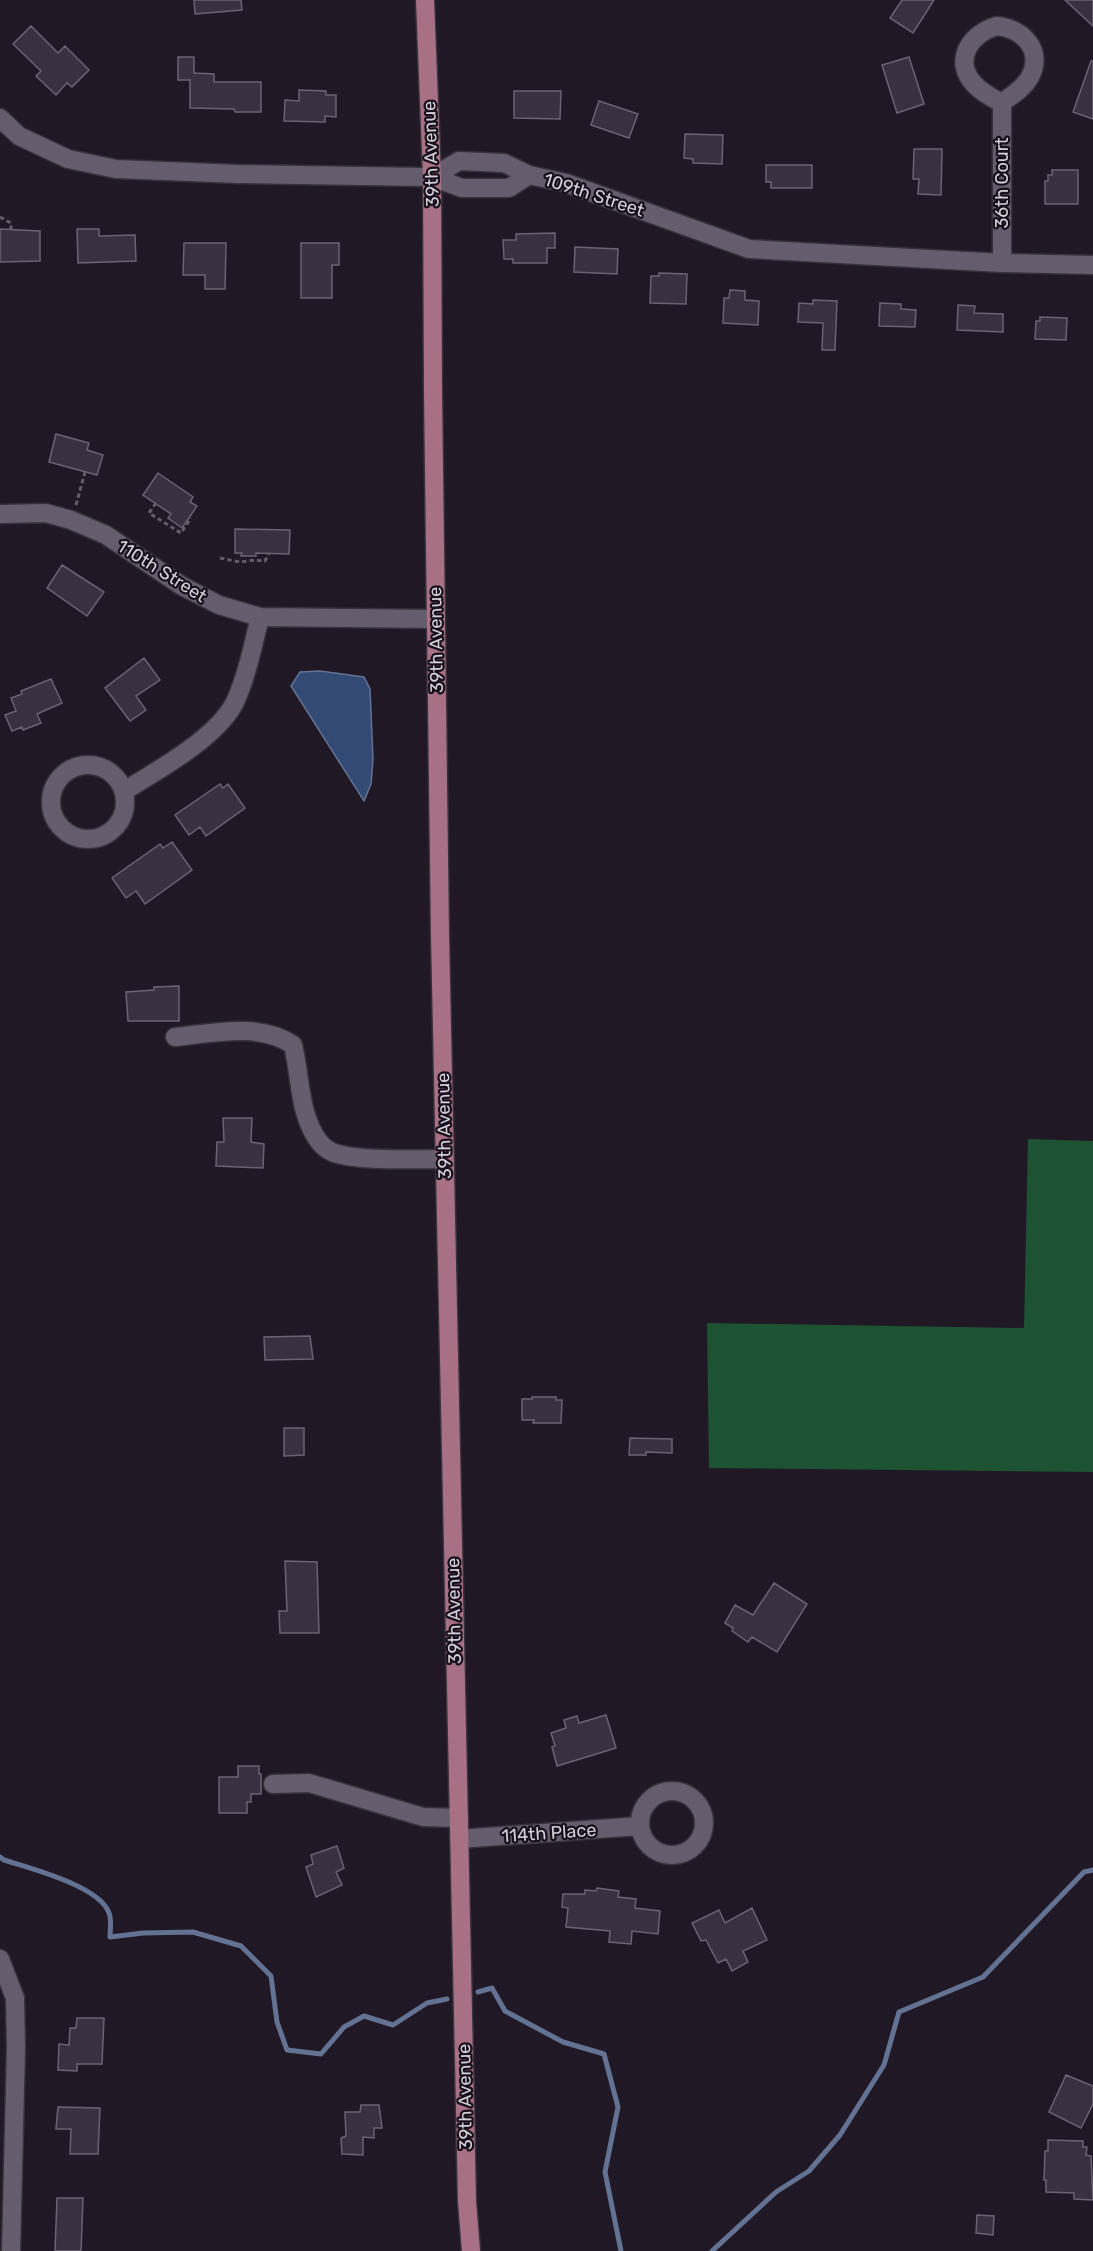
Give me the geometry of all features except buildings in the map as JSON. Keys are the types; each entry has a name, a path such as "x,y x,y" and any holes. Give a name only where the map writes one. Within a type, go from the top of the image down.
{"main road":[{"name":"39th Avenue","path":"425,0 432,177 444,1159 467,2201 471,2251"}],"street":[{"name":"36th Court","path":"1002,103 1002,263"},
{"name":"109th Street","path":"0,118 19,136 68,159 116,169 432,177 462,188 509,188 529,175 566,183 749,249 1093,266"},
{"path":"432,177 459,161 504,163 529,175"},
{"name":"110th Street","path":"0,514 46,513 72,520 106,536 175,583 219,605 260,617 436,619"},
{"path":"124,791 170,763 221,723 234,702 246,669 260,617"},
{"path":"86,765 98,766 110,771 124,791 126,803 117,825 108,833 97,837 74,836 56,819 52,808 54,790 63,774 86,765"},
{"path":"175,1037 257,1030 280,1036 293,1045 304,1108 315,1137 328,1150 348,1157 444,1159"},
{"path":"273,1784 309,1783 423,1817 459,1818"},
{"name":"114th Place","path":"459,1839 640,1826"},
{"path":"0,1959 15,1998 11,2251"}],"path":[{"path":"0,218 11,223 11,229"},
{"path":"72,520 85,472"},
{"path":"156,503 149,513 182,533 191,518"},
{"path":"220,558 240,562 265,561 269,553"}],"green space":[{"path":"1028,1139 1093,1141 1093,1472 709,1468 707,1323 1024,1328"}],"water":[{"path":"320,671 364,677 370,689 373,759 371,784 364,801 291,686 300,672"}],"waterway":[{"path":"0,1857 63,1879 92,1894 103,1903 109,1913 110,1937 143,1933 193,1932 241,1946 271,1976 277,2022 287,2050 321,2054 344,2027 364,2016 393,2025 427,2003 447,1999"},
{"path":"712,2251 776,2192 809,2171 840,2135 884,2065 899,2012 983,1977 1084,1872 1093,1870"},
{"path":"478,1992 492,1988 505,2011 563,2042 604,2054 618,2107 605,2172 621,2251"}]}
